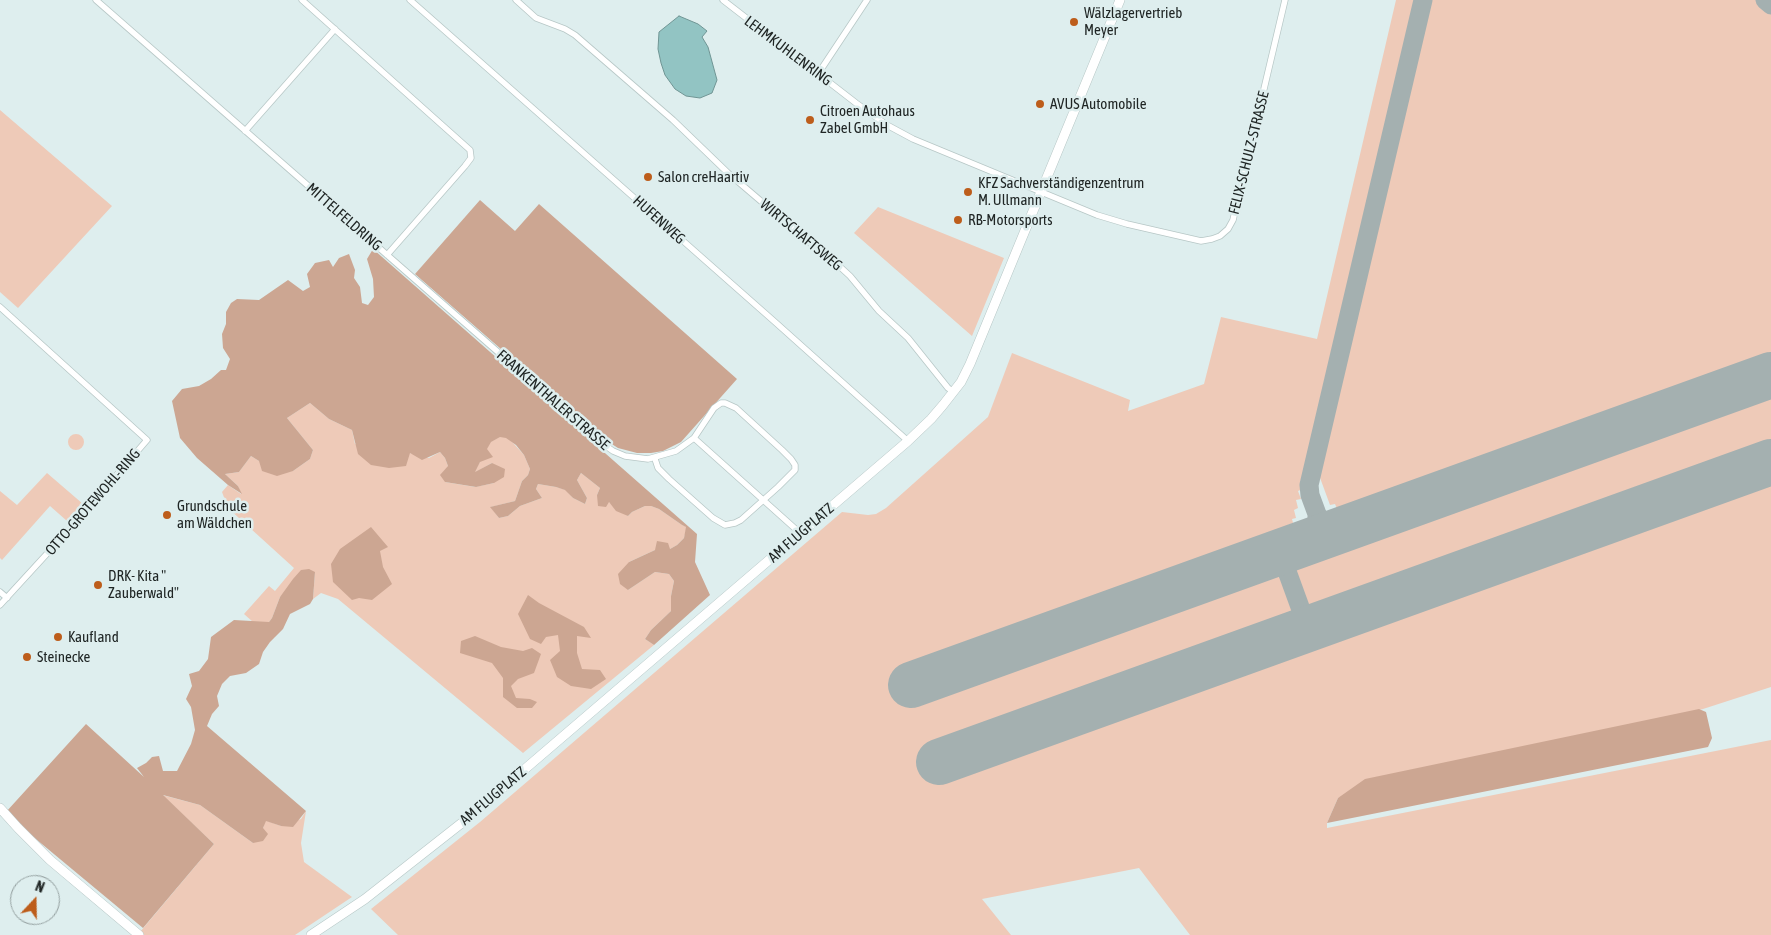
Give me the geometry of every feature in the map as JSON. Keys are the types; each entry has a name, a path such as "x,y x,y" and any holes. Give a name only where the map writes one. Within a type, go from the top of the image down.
{"street":[{"name":"MITTELFELDRING","path":"96,0 387,255 465,166 472,154 470,150 302,0"},
{"name":"HUFENWEG","path":"410,0 908,441"},
{"name":"WIRTSCHAFTSWEG","path":"516,0 536,18 566,29 575,35 673,120 728,173 817,250 838,265 879,310 908,338 948,388 954,392"},
{"name":"LEHMKUHLENRING","path":"723,0 856,103 897,130 940,151 1041,192"},
{"path":"818,74 867,0"},
{"name":"AM FLUGPLATZ","path":"311,935 365,899 456,828 931,420 954,392 970,364 1120,0"},
{"name":"FELIX-SCHULZ-STRASSE","path":"1041,192 1111,220 1192,240 1212,239 1224,233 1231,225 1235,215 1285,0"},
{"path":"245,131 335,29"},
{"name":"FRANKENTHALER STRASSE","path":"387,255 603,444 625,456 638,459 655,459 676,451 694,438"},
{"name":"OTTO-GROTEWOHL-RING","path":"0,307 147,440 78,520 0,605"},
{"path":"655,459 658,468 713,518 725,526 741,520 763,500 795,470 795,465 782,450 736,408 725,404 714,408 694,438 763,500 800,533"},
{"path":"0,592 7,598"},
{"path":"0,808 50,860 139,935"}],"shaded area":[{"path":"1396,0 1417,0 1305,478 1302,478 1300,482 1303,489 1298,491 1301,499 1296,500 1298,508 1294,510 1296,518 1292,519 1293,523 1288,525 1290,529 1285,530 1286,534 956,653 953,646 904,664 919,706 962,690 960,683 1771,390 1771,687 1703,709 1338,798 1327,823 1327,828 1771,740 1771,935 1190,935 1139,868 982,899 1011,935 398,935 371,909 480,822 842,512 868,515 876,514 886,508 988,417 1012,353 1130,400 1128,411 1204,384 1221,317 1317,339"},
{"path":"1428,0 1759,0 1771,11 1771,360 1344,514 1343,510 1338,511 1335,504 1330,505 1319,475 1317,475"},
{"path":"0,110 112,206 18,308 0,292"},
{"path":"480,200 515,231 539,204 737,379 681,442 663,451 651,453 637,453 618,448 604,439 415,274"},
{"path":"878,207 1004,258 972,336 854,233"},
{"path":"373,249 697,534 695,562 710,595 654,645 645,639 651,630 671,611 674,581 669,574 655,572 628,590 620,584 618,574 629,562 655,550 657,541 668,543 670,549 677,545 684,538 686,527 659,509 651,506 645,506 628,516 616,511 609,502 606,507 598,506 597,495 600,488 581,473 577,480 587,498 585,504 573,498 565,490 538,484 536,489 542,498 520,506 508,516 499,518 490,507 515,501 522,481 528,475 530,469 524,455 516,445 506,438 500,437 491,442 487,449 493,457 480,462 475,472 492,463 505,469 504,477 494,483 476,487 445,482 440,475 448,466 440,452 422,460 410,453 406,466 389,468 371,465 358,454 352,430 329,419 310,403 287,418 313,450 310,459 293,471 277,476 262,471 259,461 251,456 239,472 225,474 238,486 242,494 228,485 197,458 180,438 172,401 182,389 199,386 221,370 226,370 230,359 223,348 222,334 226,324 226,312 231,303 237,299 259,300 288,280 303,291 310,287 307,274 315,263 329,260 333,267 339,258 349,254 355,270 354,278 360,287 362,303 368,305 374,297 373,279 367,259"},
{"path":"310,403 329,419 352,430 355,444 429,458 440,452 448,466 445,482 475,487 494,483 492,463 474,473 490,442 505,434 524,455 530,469 528,475 522,481 515,501 491,507 499,518 508,516 520,506 542,498 536,489 538,484 566,490 573,498 585,504 587,498 577,480 581,473 600,488 597,495 628,516 645,506 651,506 687,527 684,538 677,545 670,549 655,550 629,562 628,590 655,572 669,574 674,581 671,611 651,630 645,639 654,645 523,753 338,599 321,593 313,599 315,572 280,597 269,622 253,622 244,614 269,586 275,591 294,568 228,508 222,492 228,485 241,494 238,486 225,474 239,472 251,456 259,461 293,471 310,459 313,450 287,418"},
{"path":"73,434 79,434 84,439 82,448 73,450 68,445 68,439"},
{"path":"47,473 83,504 67,521 50,506 2,560 0,558 0,491 17,505"},
{"path":"371,527 388,547 380,551 383,567 392,584 372,600 359,598 352,600 333,582 331,564 340,549"},
{"path":"309,569 315,572 313,599 310,604 290,614 283,629 263,652 259,664 246,673 230,676 222,684 217,696 219,706 212,714 207,726 306,811 293,827 281,826 266,821 263,828 268,834 263,841 253,843 200,805 163,795 214,844 143,928 6,812 86,724 144,777 137,768 152,757 159,756 163,771 177,771 191,744 195,730 191,707 186,699 192,686 189,674 199,671 208,659 211,637 234,620 269,622 280,597 293,579 301,570"},
{"path":"528,595 584,627 591,638 577,636 577,653 582,669 600,670 606,679 591,689 571,686 557,677 550,660 560,651 558,635 546,637 541,644 530,639 518,614"},
{"path":"475,636 501,647 523,651 532,648 541,654 534,673 518,679 511,686 516,698 530,699 537,702 532,708 517,708 503,697 503,678 492,663 460,653 461,641"},
{"path":"1699,709 1706,712 1712,738 1708,747 1327,823 1338,798 1365,779"},
{"path":"162,795 200,805 253,843 263,828 265,820 281,826 301,819 306,811 301,843 304,862 352,897 295,935 144,935 140,932 214,844"}],"water":[{"path":"679,16 698,24 707,31 702,37 708,47 717,80 712,93 700,98 686,96 675,89 665,75 661,63 658,49 659,32"}],"taxiway":[{"path":"1303,544 1311,539 1317,527 1317,514 1310,495 1309,485 1423,0"},
{"path":"1765,0 1771,5"},
{"path":"1317,514 1322,522 1329,527 1347,528"},
{"path":"1280,552 1308,629"}],"runway":[{"path":"911,685 1771,375"},
{"path":"939,762 1771,462"}],"place":[{"name":"Wälzlagervertrieb Meyer","path":"1074,22"},
{"name":"AVUS Automobile","path":"1040,104"},
{"name":"Citroen Autohaus Zabel GmbH","path":"810,120"},
{"name":"Salon creHaartiv","path":"648,177"},
{"name":"KFZ Sachverständigenzentrum M. Ullmann","path":"968,192"},
{"name":"RB-Motorsports","path":"958,220"},
{"name":"Grundschule am Wäldchen","path":"167,515"},
{"name":"DRK- Kita \" Zauberwald\"","path":"98,585"},
{"name":"Kaufland","path":"58,637"},
{"name":"Steinecke","path":"27,657"}]}
